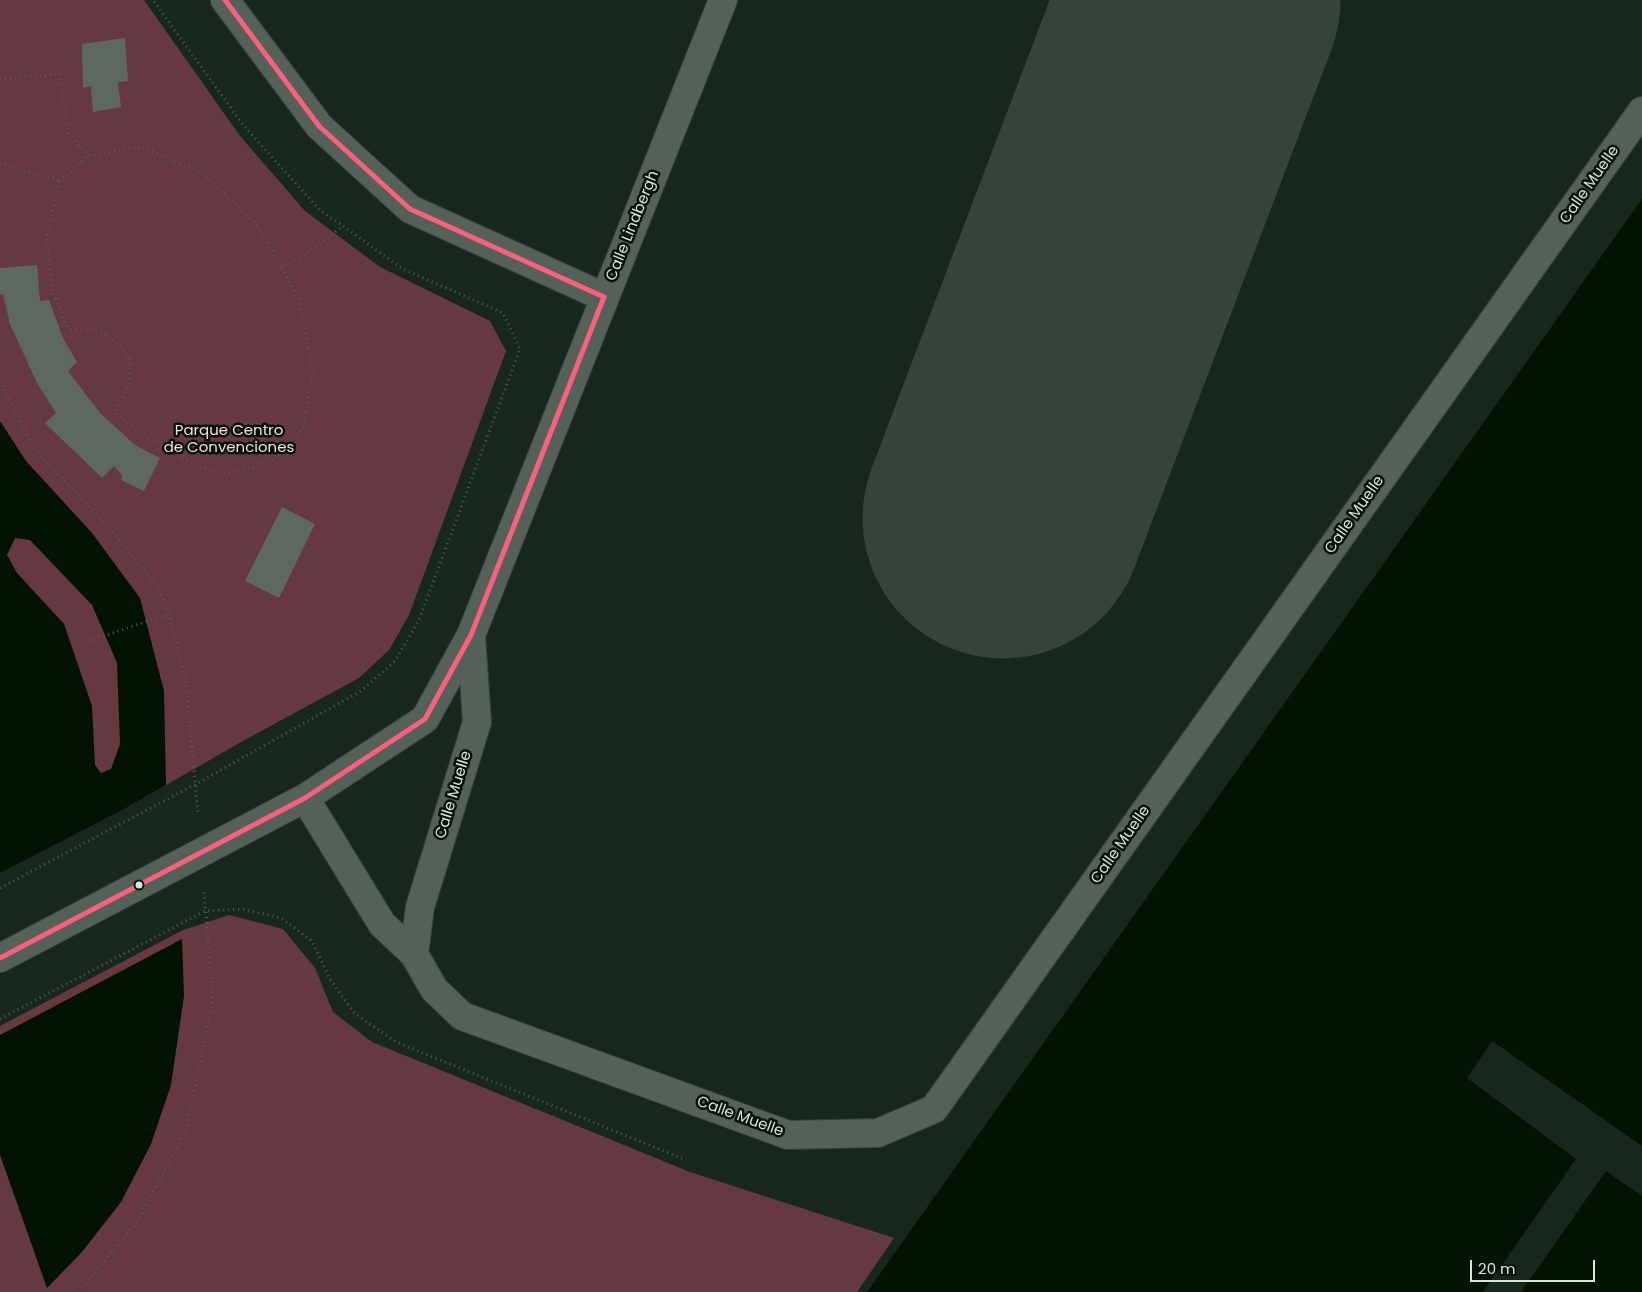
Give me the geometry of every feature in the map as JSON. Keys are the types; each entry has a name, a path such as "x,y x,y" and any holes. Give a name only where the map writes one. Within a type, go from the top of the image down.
{"street":[{"path":"225,0 319,126 410,209 604,297"},
{"name":"Calle Lindbergh","path":"0,958 305,798 425,720 471,635 723,0"},
{"name":"Calle Muelle","path":"305,798 382,924 414,954 434,989 462,1016 788,1134 878,1133 934,1109 1642,111"},
{"name":"Calle Muelle","path":"414,954 420,906 477,722 471,635"}],"path":[{"path":"0,888 196,784 361,691 395,661 419,620 520,349 503,313 403,269 320,210 244,126 153,0"},
{"path":"0,79 60,74 68,133 88,156"},
{"path":"143,147 205,175 258,226 299,299 313,372 304,428 272,460 233,473 207,470 135,429 114,412 130,382 130,360 113,339 97,330 69,329 52,290 47,237 60,181 88,156 143,147"},
{"path":"0,163 60,181"},
{"path":"281,267 303,256 343,226"},
{"path":"0,381 36,452 104,522 159,588 169,614 186,683 202,851 213,998 186,1131 138,1220 79,1292"},
{"path":"89,641 169,614"},
{"path":"0,1019 205,911 242,909 281,918 312,941 330,979 354,1013 396,1042 686,1160"}],"green space":[{"name":"Parque Centro de Convenciones","path":"0,0 144,0 240,136 305,211 380,267 490,321 506,351 409,615 389,650 359,678 243,741 119,812 0,873"},
{"path":"229,915 283,929 315,968 333,1012 372,1042 690,1172 894,1238 857,1292 0,1292 0,1026 183,930"}],"shaded area":[{"path":"1642,199 1642,1292 867,1292"},
{"path":"0,421 26,461 92,533 140,598 164,691 166,785 119,812 0,873","holes":["15,538 30,540 92,605 117,663 120,744 111,769 101,773 95,765 92,706 64,624 17,573 7,555"]},
{"path":"182,939 184,996 171,1085 151,1144 121,1202 82,1252 47,1288 0,1155 0,1035"}],"pier":[{"path":"1492,1041 1642,1146 1642,1196 1606,1171 1521,1292 1483,1292 1576,1159 1467,1078"}],"building":[{"path":"125,38 128,81 118,82 121,107 93,112 91,86 83,88 82,44"},
{"path":"37,265 40,301 49,300 63,338 77,362 68,371 100,413 135,445 160,458 144,491 121,480 122,475 114,466 102,478 45,423 56,413 37,383 10,324 3,294 0,295 0,268"},
{"path":"282,507 315,524 279,598 245,581"}],"runway":[{"path":"1003,518 1200,0"}],"transit line":[{"path":"225,0 319,126 410,209 604,297"},
{"path":"0,958 305,798 425,719 471,635 604,297"}]}
